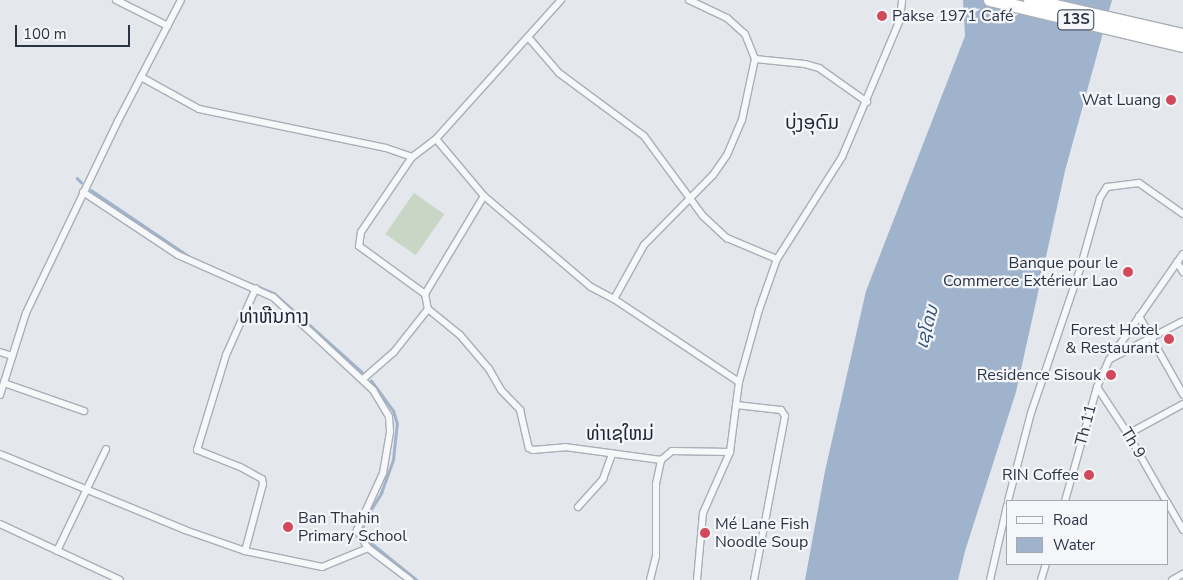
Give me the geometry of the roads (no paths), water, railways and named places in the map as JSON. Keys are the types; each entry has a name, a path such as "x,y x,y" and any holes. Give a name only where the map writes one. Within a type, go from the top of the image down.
{"highway":[{"name":"13S","path":"990,0 1164,36 1183,35"},
{"name":"13S","path":"1030,0 1164,36 1183,46"}],"street":[{"path":"116,0 168,26"},
{"path":"0,395 26,313 83,192 182,0"},
{"path":"425,294 362,249 359,242 361,232 412,157 436,139 561,0"},
{"path":"614,299 644,245 713,175 735,138 755,59 746,34 727,18 689,0"},
{"path":"696,580 703,513 730,452 739,382 777,259 842,157 867,102 900,20 902,0"},
{"path":"528,37 559,73 644,136 691,198 702,216 727,238 777,259"},
{"path":"755,59 804,64 819,68 867,102"},
{"path":"141,77 199,109 386,148 412,157"},
{"path":"436,139 484,196 592,288 614,299 739,382"},
{"path":"1008,500 1031,413 1080,269 1100,198 1107,187 1139,183 1183,214"},
{"path":"83,192 178,255 273,297 363,379 386,410 390,432 382,473 359,522 360,538 368,548 410,580"},
{"path":"484,196 425,294 428,309 460,335 489,369 501,390 520,410 529,448 533,450 561,447 661,460"},
{"name":"Th 11","path":"1065,500 1097,387 1109,360 1183,254"},
{"path":"1177,262 1183,272"},
{"path":"245,551 263,484 262,479 240,466 197,450 226,355 256,288"},
{"path":"363,379 394,352 428,309"},
{"path":"1139,316 1183,394"},
{"path":"1109,360 1152,340 1183,321"},
{"path":"0,352 12,356"},
{"path":"4,383 84,411"},
{"name":"Th 9","path":"1097,387 1128,434 1163,500"},
{"path":"1128,434 1183,404"},
{"path":"736,405 781,410 786,416 754,580"},
{"path":"57,551 106,449"},
{"path":"650,580 656,556 656,484 661,460 672,451 730,452"},
{"path":"0,454 186,530 245,551 322,567 368,548"},
{"path":"578,507 603,479 612,454"},
{"name":"Th 9","path":"1168,507 1183,530"},
{"path":"990,580 1006,510"},
{"path":"0,524 120,580"},
{"path":"1041,580 1046,565"},
{"path":"1172,580 1183,574"}],"water":[{"name":"ເຊໂດນ","path":"963,0 1112,0 1065,171 1016,392 965,551 958,580 805,580 825,471 866,291 965,36"}],"waterway":[{"path":"77,178 81,182"},
{"path":"91,190 193,259"},
{"path":"244,281 274,293 362,372"},
{"path":"365,519 381,493 393,460 397,424 393,411 371,381"},
{"path":"363,524 365,538 417,580"}],"place":[{"name":"Pakse 1971 Café","path":"882,16"},
{"name":"Wat Luang","path":"1171,100"},
{"name":"Banque pour le Commerce Extérieur Lao","path":"1128,272"},
{"name":"Forest Hotel & Restaurant","path":"1169,339"},
{"name":"Residence Sisouk","path":"1111,375"},
{"name":"RIN Coffee","path":"1089,475"},
{"name":"Ban Thahin Primary School","path":"288,527"},
{"name":"Mé Lane Fish Noodle Soup","path":"705,533"}],"district":[{"name":"ບຸ່ງອຸດົມ","path":"812,124"},
{"name":"ທ່າຫີນກາງ","path":"274,318"},
{"name":"ທ່າເຊໃຫມ່","path":"620,435"}]}
